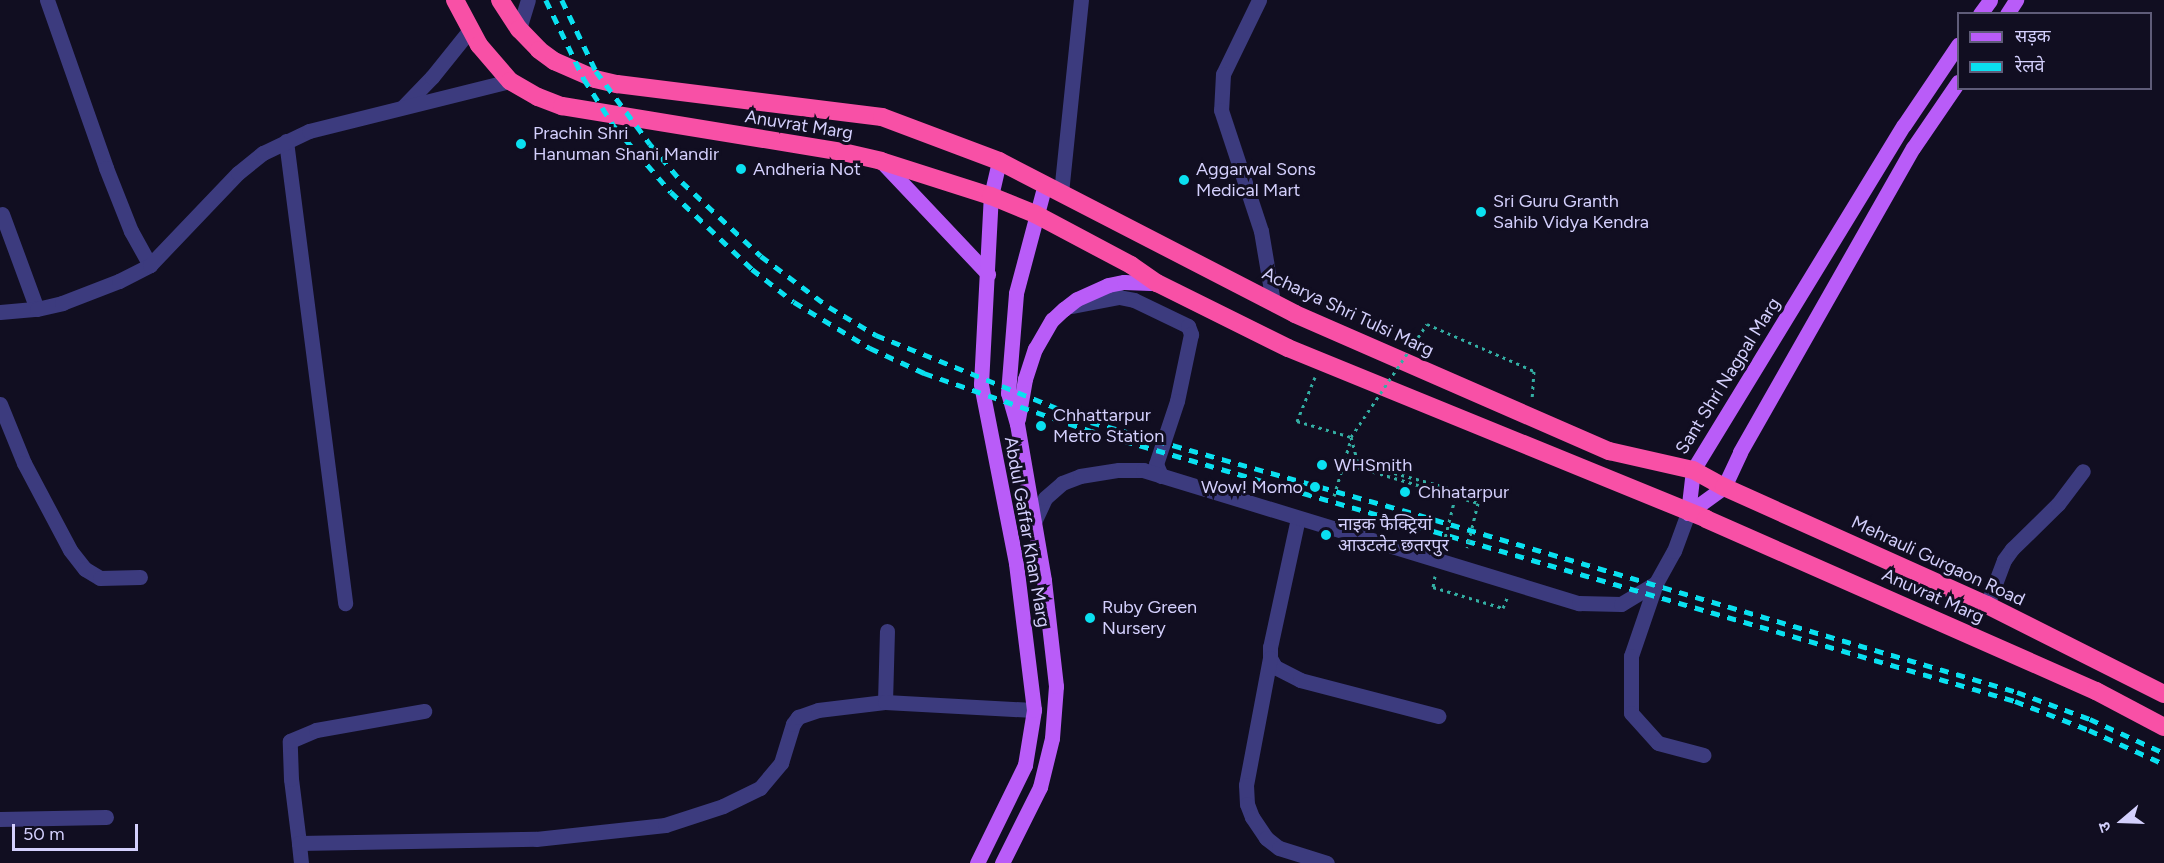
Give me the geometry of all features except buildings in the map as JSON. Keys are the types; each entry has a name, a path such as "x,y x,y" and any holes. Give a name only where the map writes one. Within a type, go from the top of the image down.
{"highway":[{"name":"Anuvrat Marg","path":"455,0 469,31 510,81 538,98 562,106 843,152 881,161 991,196 1035,214"},
{"name":"Anuvrat Marg","path":"500,0 519,29 538,50 554,61 595,79 882,117 999,161"},
{"name":"Acharya Shri Tulsi Marg","path":"999,161 1273,302 1531,418 1609,451 1693,470"},
{"path":"1035,214 1131,265 1157,283 1288,348 1595,472 1688,513"},
{"name":"Mehrauli Gurgaon Road","path":"1693,470 1724,487 1987,605 2164,694"},
{"name":"Anuvrat Marg","path":"1688,513 2096,691 2162,726"}],"main road":[{"name":"Sant Shri Nagpal Marg","path":"1688,513 1693,470 1904,125 1957,48"},
{"path":"1688,513 1724,487 1740,452 1913,147 1957,85"},
{"path":"881,161 988,274"},
{"name":"Abdul Gaffar Khan Marg","path":"977,863 1024,765 1034,710 1016,563 981,384 991,196 999,161"},
{"name":"Abdul Gaffar Khan Marg","path":"1002,863 1040,787 1052,738 1056,686 1034,522 1017,424 1008,393 1016,293 1035,214 1045,184"},
{"path":"1017,424 1025,378 1035,349 1052,320 1084,295 1108,285 1124,282 1157,283"}],"street":[{"path":"47,0 106,168 131,231 150,265"},
{"path":"519,29 528,0"},
{"path":"1061,193 1081,0"},
{"path":"1258,0 1223,74 1221,110 1261,231 1273,302"},
{"path":"401,109 432,78 469,31"},
{"path":"0,312 37,309 104,287 150,265 238,173 263,153 286,141 332,124 510,81"},
{"path":"286,141 345,603"},
{"path":"2,214 37,309"},
{"path":"1064,309 1086,301 1119,297 1134,300 1188,326 1191,334 1177,401 1156,464 1161,476"},
{"path":"0,404 24,463 70,550 85,569 100,578 140,577"},
{"path":"1034,522 1045,498 1062,483 1080,476 1119,470 1143,471 1579,603 1621,604 1656,583"},
{"path":"1987,605 2004,560 2012,549 2058,504 2084,471"},
{"path":"1688,513 1674,551 1656,583 1630,656 1631,713 1658,744 1703,755"},
{"path":"1298,518 1270,647 1270,658 1246,785 1247,804 1252,817 1266,838 1279,848 1327,863"},
{"path":"885,702 887,631"},
{"path":"1270,658 1275,667 1300,680 1438,716"},
{"path":"299,843 536,839 665,825 723,806 760,788 780,763 793,724 798,717 818,710 885,702 1034,710"},
{"path":"301,863 291,779 290,741 316,730 424,711"},
{"path":"0,819 106,816"}],"path":[{"path":"1334,496 1351,437 1427,324 1534,371 1531,418"},
{"path":"1321,362 1297,421 1351,437"},
{"path":"1351,437 1358,463 1457,490 1433,587 1503,608"},
{"path":"1344,463 1478,503 1467,549"}],"railway":[{"path":"546,0 584,79 614,126 671,192 752,269 794,302 870,348 924,373 1091,431 2015,701 2089,730 2164,764"},
{"path":"562,0 596,71 650,144 682,182 761,256 829,307 876,335 1091,422 1402,510 2017,692 2090,719 2164,753"}],"place":[{"name":"Prachin Shri Hanuman Shani Mandir","path":"521,144"},
{"name":"Andheria Not","path":"741,169"},
{"name":"Aggarwal Sons Medical Mart","path":"1184,180"},
{"name":"Sri Guru Granth Sahib Vidya Kendra","path":"1481,212"},
{"name":"Chhattarpur Metro Station","path":"1041,426"},
{"name":"WHSmith","path":"1322,465"},
{"name":"Wow! Momo","path":"1315,487"},
{"name":"Chhatarpur","path":"1405,492"},
{"name":"नाइक फैक्ट्रियां आउटलेट छतरपुर","path":"1326,535"},
{"name":"Ruby Green Nursery","path":"1090,618"}]}
